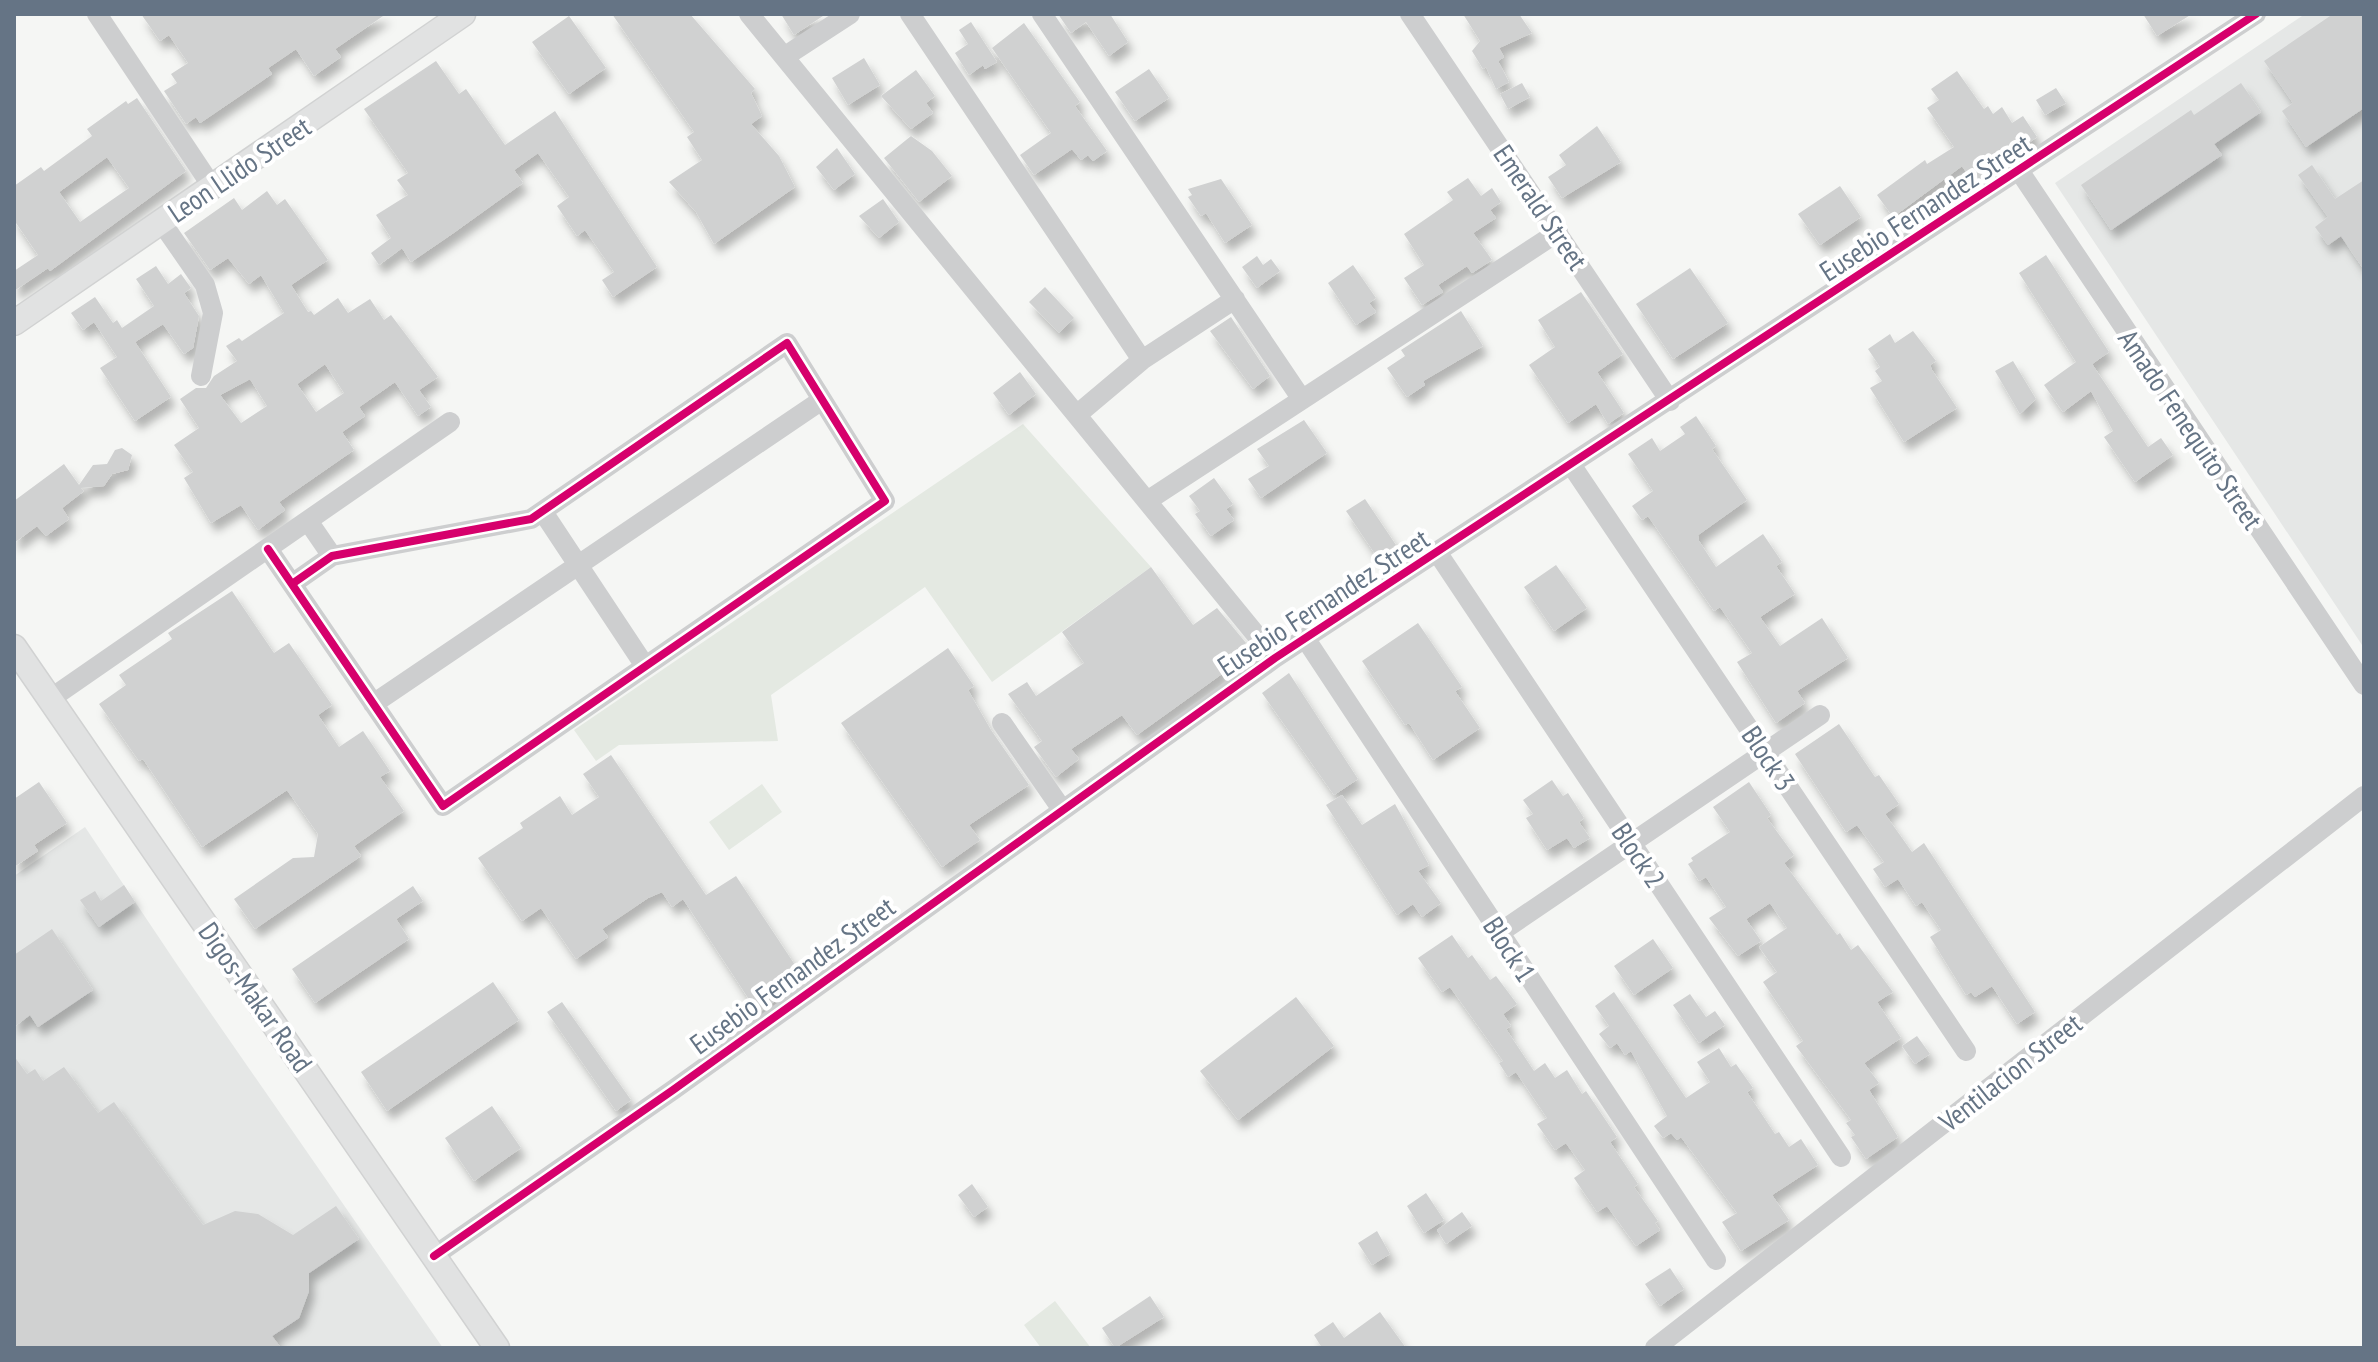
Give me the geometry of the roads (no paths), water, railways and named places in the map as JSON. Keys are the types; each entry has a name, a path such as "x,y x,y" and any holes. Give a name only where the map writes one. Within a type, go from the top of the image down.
{"main road":[{"name":"Leon Llido Street","path":"14,323 463,14"},
{"name":"Digos-Makar Road","path":"14,647 497,1348"}],"street":[{"path":"749,14 1079,413 1275,658"},
{"path":"784,57 850,14"},
{"path":"910,14 1142,360"},
{"path":"1042,14 1301,398"},
{"name":"Emerald Street","path":"1410,14 1670,401"},
{"name":"Eusebio Fernandez Street","path":"434,1256 673,1090 1061,808 1275,658 2020,172 2255,14"},
{"path":"100,15 213,188"},
{"name":"Amado Fenequito Street","path":"2020,172 2364,685"},
{"path":"162,223 205,285 213,313 201,376"},
{"path":"1147,501 1558,232"},
{"path":"1079,413 1142,360 1235,299"},
{"path":"268,549 443,806 885,501 787,343 543,512 507,526 332,556 292,584"},
{"path":"373,704 822,400"},
{"path":"50,699 450,422"},
{"name":"Block 3","path":"1572,466 1966,1051"},
{"path":"543,512 645,666"},
{"path":"308,521 332,556"},
{"name":"Block 2","path":"1437,552 1841,1157"},
{"name":"Block 1","path":"1305,638 1716,1260"},
{"path":"1499,933 1820,715"},
{"path":"1002,723 1061,808"},
{"name":"Ventilacion Street","path":"1655,1348 2364,796"}]}
